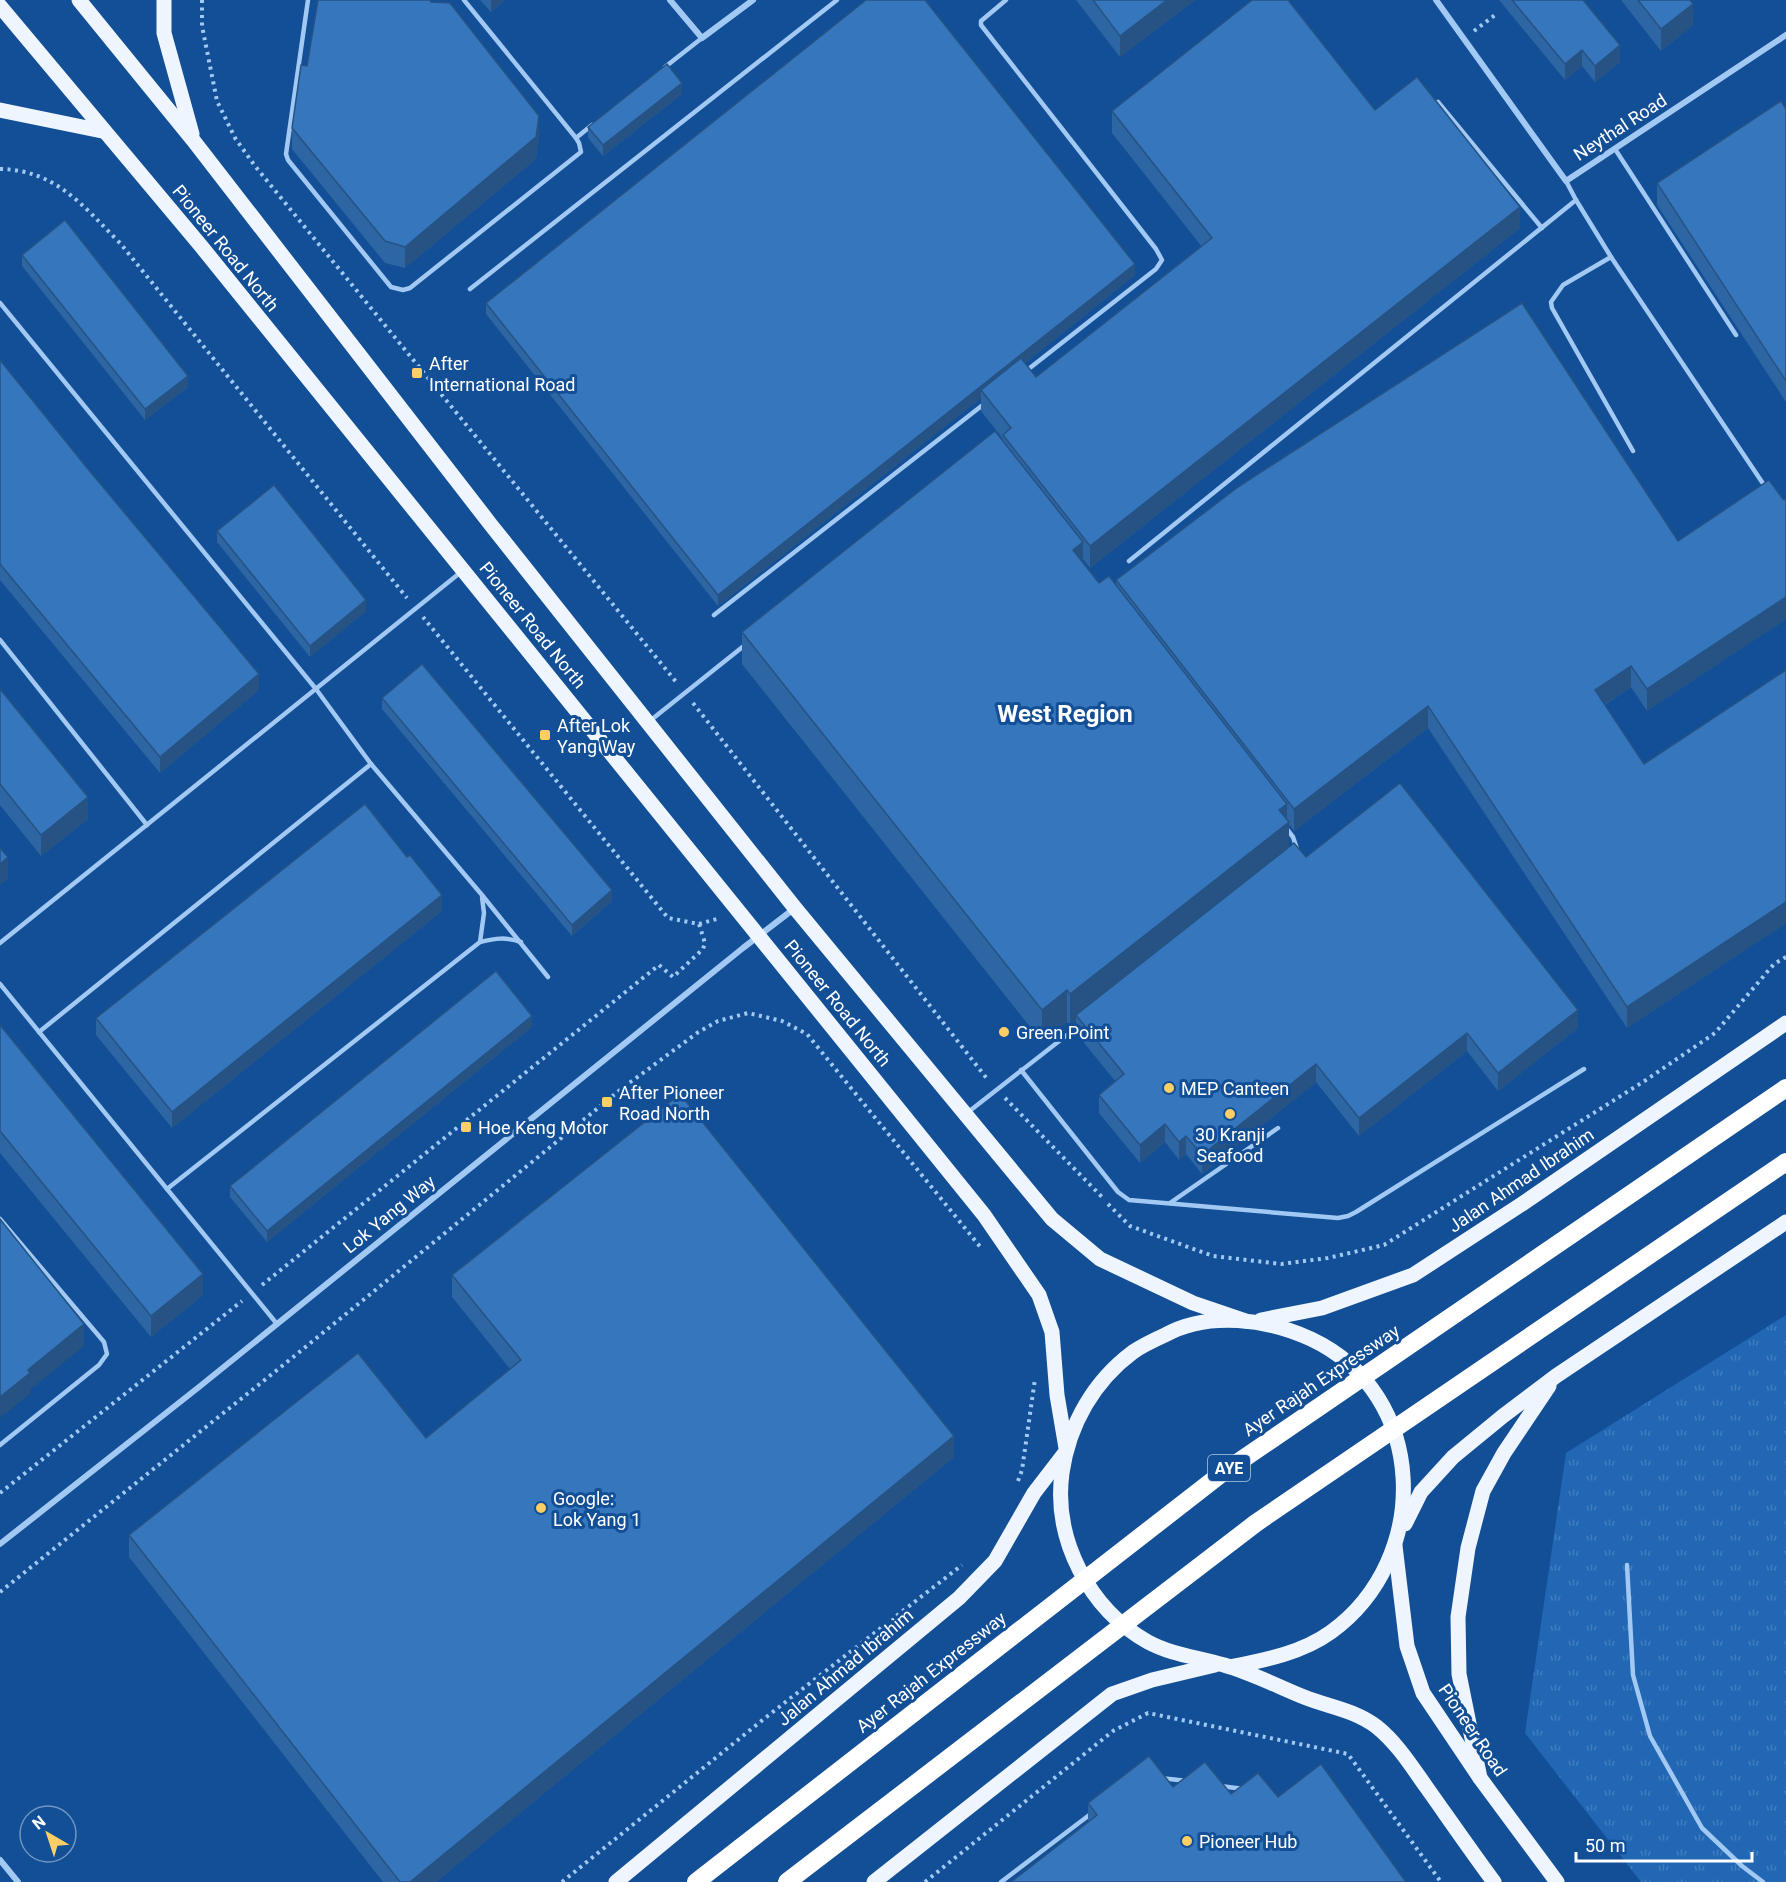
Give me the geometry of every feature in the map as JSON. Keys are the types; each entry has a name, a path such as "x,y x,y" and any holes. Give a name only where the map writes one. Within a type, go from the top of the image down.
{"highway":[{"name":"Ayer Rajah Expressway","path":"696,1882 1221,1474 1786,1088"},
{"path":"787,1882 1256,1523 1786,1162"}],"main road":[{"name":"Pioneer Road North","path":"80,0 193,140 491,525 795,908 1052,1219 1100,1260 1193,1303 1251,1321"},
{"path":"164,0 164,33 193,140"},
{"name":"Pioneer Road North","path":"0,6 102,131 201,246 984,1215 1039,1295 1052,1332 1057,1395 1066,1450"},
{"path":"0,110 102,131"},
{"name":"Jalan Ahmad Ibrahim","path":"1251,1321 1322,1308 1413,1275 1786,1023"},
{"path":"874,1882 1113,1694 1152,1680 1225,1665 1259,1661 1296,1651 1330,1632 1359,1607 1382,1575 1421,1492 1453,1457 1556,1376 1786,1222"},
{"path":"1396,1543 1404,1503 1403,1466 1393,1429 1376,1396 1353,1367 1323,1344 1289,1329 1251,1321 1211,1321 1171,1331 1134,1351 1104,1378 1080,1412 1066,1450 1060,1488 1064,1525 1075,1561 1093,1593 1118,1621 1149,1642 1183,1656 1225,1665 1304,1697 1348,1710 1377,1727 1400,1750 1494,1882"},
{"path":"1480,1778 1459,1674 1458,1617 1468,1548 1483,1491 1504,1453 1556,1376"},
{"name":"Jalan Ahmad Ibrahim","path":"616,1882 959,1598 995,1561 1034,1493 1066,1450"},
{"name":"Pioneer Road","path":"1396,1543 1407,1646 1423,1693 1480,1778 1557,1882"}],"street":[{"path":"670,0 702,38 753,0"},
{"name":"Neythal Road","path":"1436,0 1566,181 1786,36"},
{"name":"Lok Yang Way","path":"0,1544 795,908"},
{"path":"0,1860 18,1882"}],"lane":[{"path":"308,0 286,154 391,287 403,290 410,288 579,154 581,148 576,138 464,0"},
{"path":"470,289 837,0"},
{"path":"1006,0 981,21 981,25 1156,249 1162,260 1156,270 1024,372"},
{"path":"657,73 702,38"},
{"path":"1438,102 1542,228"},
{"path":"576,138 594,124"},
{"path":"1615,148 1736,335"},
{"path":"1566,181 1611,257 1767,489"},
{"path":"1129,561 1576,200"},
{"path":"1611,257 1563,285 1551,302 1552,308 1633,451"},
{"path":"0,303 316,689 371,764 548,977"},
{"path":"714,615 986,402"},
{"path":"0,943 464,570"},
{"path":"0,640 147,825"},
{"path":"649,722 750,641"},
{"path":"39,1032 371,764"},
{"path":"1278,818 1297,844 1297,851 1293,856"},
{"path":"480,942 484,913 482,895"},
{"path":"167,1189 480,942 507,938 521,942"},
{"path":"0,984 277,1324"},
{"path":"966,1115 1087,1019"},
{"path":"1021,1070 1123,1197 1129,1200 1338,1218 1348,1216 1584,1069"},
{"path":"1170,1203 1278,1128"},
{"path":"0,1220 104,1342 107,1354 99,1365 0,1445"},
{"path":"1627,1565 1633,1675 1650,1736 1702,1828 1742,1866 1763,1882"},
{"path":"1152,1777 1199,1783"},
{"path":"1211,1785 1246,1789"},
{"path":"1001,1882 1102,1806"}],"path":[{"path":"202,0 202,26 217,101 235,138 255,166 685,693 807,849"},
{"path":"1475,30 1495,15"},
{"path":"0,169 20,170 53,182 76,199 120,243 668,918 699,924 720,918"},
{"path":"0,1493 659,965 673,977 703,949 705,943 699,924"},
{"path":"0,1592 307,1346 620,1090 697,1033 718,1021 748,1013 782,1021 807,1034 985,1253"},
{"path":"1015,1488 1022,1470 1037,1370"},
{"path":"562,1882 765,1718 966,1562"}],"green space":[{"path":"1786,1315 1786,1882 1641,1882 1525,1733 1566,1453"}],"building":[{"path":"318,0 430,0 431,2 450,3 539,116 536,137 405,247 385,241 292,128 301,65 307,66"},
{"path":"866,0 925,0 1135,264 718,595 486,303"},
{"path":"1093,0 1167,0 1120,36"},
{"path":"1252,0 1288,0 1375,110 1417,77 1520,207 1090,546 1003,435 1011,428 981,390 1021,358 1036,377 1212,238 1112,111"},
{"path":"1512,0 1583,0 1620,45 1595,66 1582,50 1565,64"},
{"path":"1638,0 1690,0 1693,4 1661,29"},
{"path":"667,64 682,83 603,145 588,127"},
{"path":"1781,101 1786,109 1786,381 1657,183"},
{"path":"65,220 188,376 145,409 22,255"},
{"path":"1522,303 1678,541 1769,480 1786,500 1786,597 1647,689 1631,666 1595,690 1644,764 1786,670 1786,902 1627,1007 1428,706 1294,809 1116,580 1238,487"},
{"path":"0,360 259,674 160,757 0,564"},
{"path":"995,431 1083,542 1073,550 1099,583 1109,576 1287,804 1279,810 1289,822 1070,994 1067,990 1042,1010 742,632"},
{"path":"274,485 366,600 310,646 217,531"},
{"path":"422,664 612,890 572,925 382,698"},
{"path":"0,689 88,797 41,835 0,784"},
{"path":"1400,783 1578,1010 1498,1073 1467,1033 1359,1118 1316,1064 1202,1155 1186,1136 1179,1142 1165,1124 1140,1145 1099,1095 1124,1074 1076,1015 1294,843 1306,857"},
{"path":"365,804 407,857 410,855 442,895 172,1112 96,1018"},
{"path":"0,848 8,857 0,864"},
{"path":"496,971 532,1016 267,1231 230,1186"},
{"path":"0,1025 203,1274 151,1316 0,1131"},
{"name":"Google: Lok Yang 1","path":"680,1094 954,1436 410,1882 400,1882 129,1535 358,1353 426,1438 521,1360 452,1275"},
{"path":"0,1219 84,1324 28,1370 30,1373 0,1397"},
{"path":"1149,1756 1173,1787 1205,1762 1231,1794 1258,1773 1278,1797 1321,1764 1406,1882 1011,1882 1097,1815 1088,1803"}],"place":[{"name":"After International Road","path":"417,373"},
{"name":"After Lok Yang Way","path":"545,735"},
{"name":"Green Point","path":"1004,1032"},
{"name":"MEP Canteen","path":"1169,1088"},
{"name":"After Pioneer Road North","path":"607,1102"},
{"name":"30 Kranji Seafood","path":"1230,1114"},
{"name":"Hoe Keng Motor","path":"466,1127"},
{"name":"Google: Lok Yang 1","path":"541,1508"},
{"name":"Pioneer Hub","path":"1187,1841"}],"district":[{"name":"West Region","path":"1065,714"}]}
